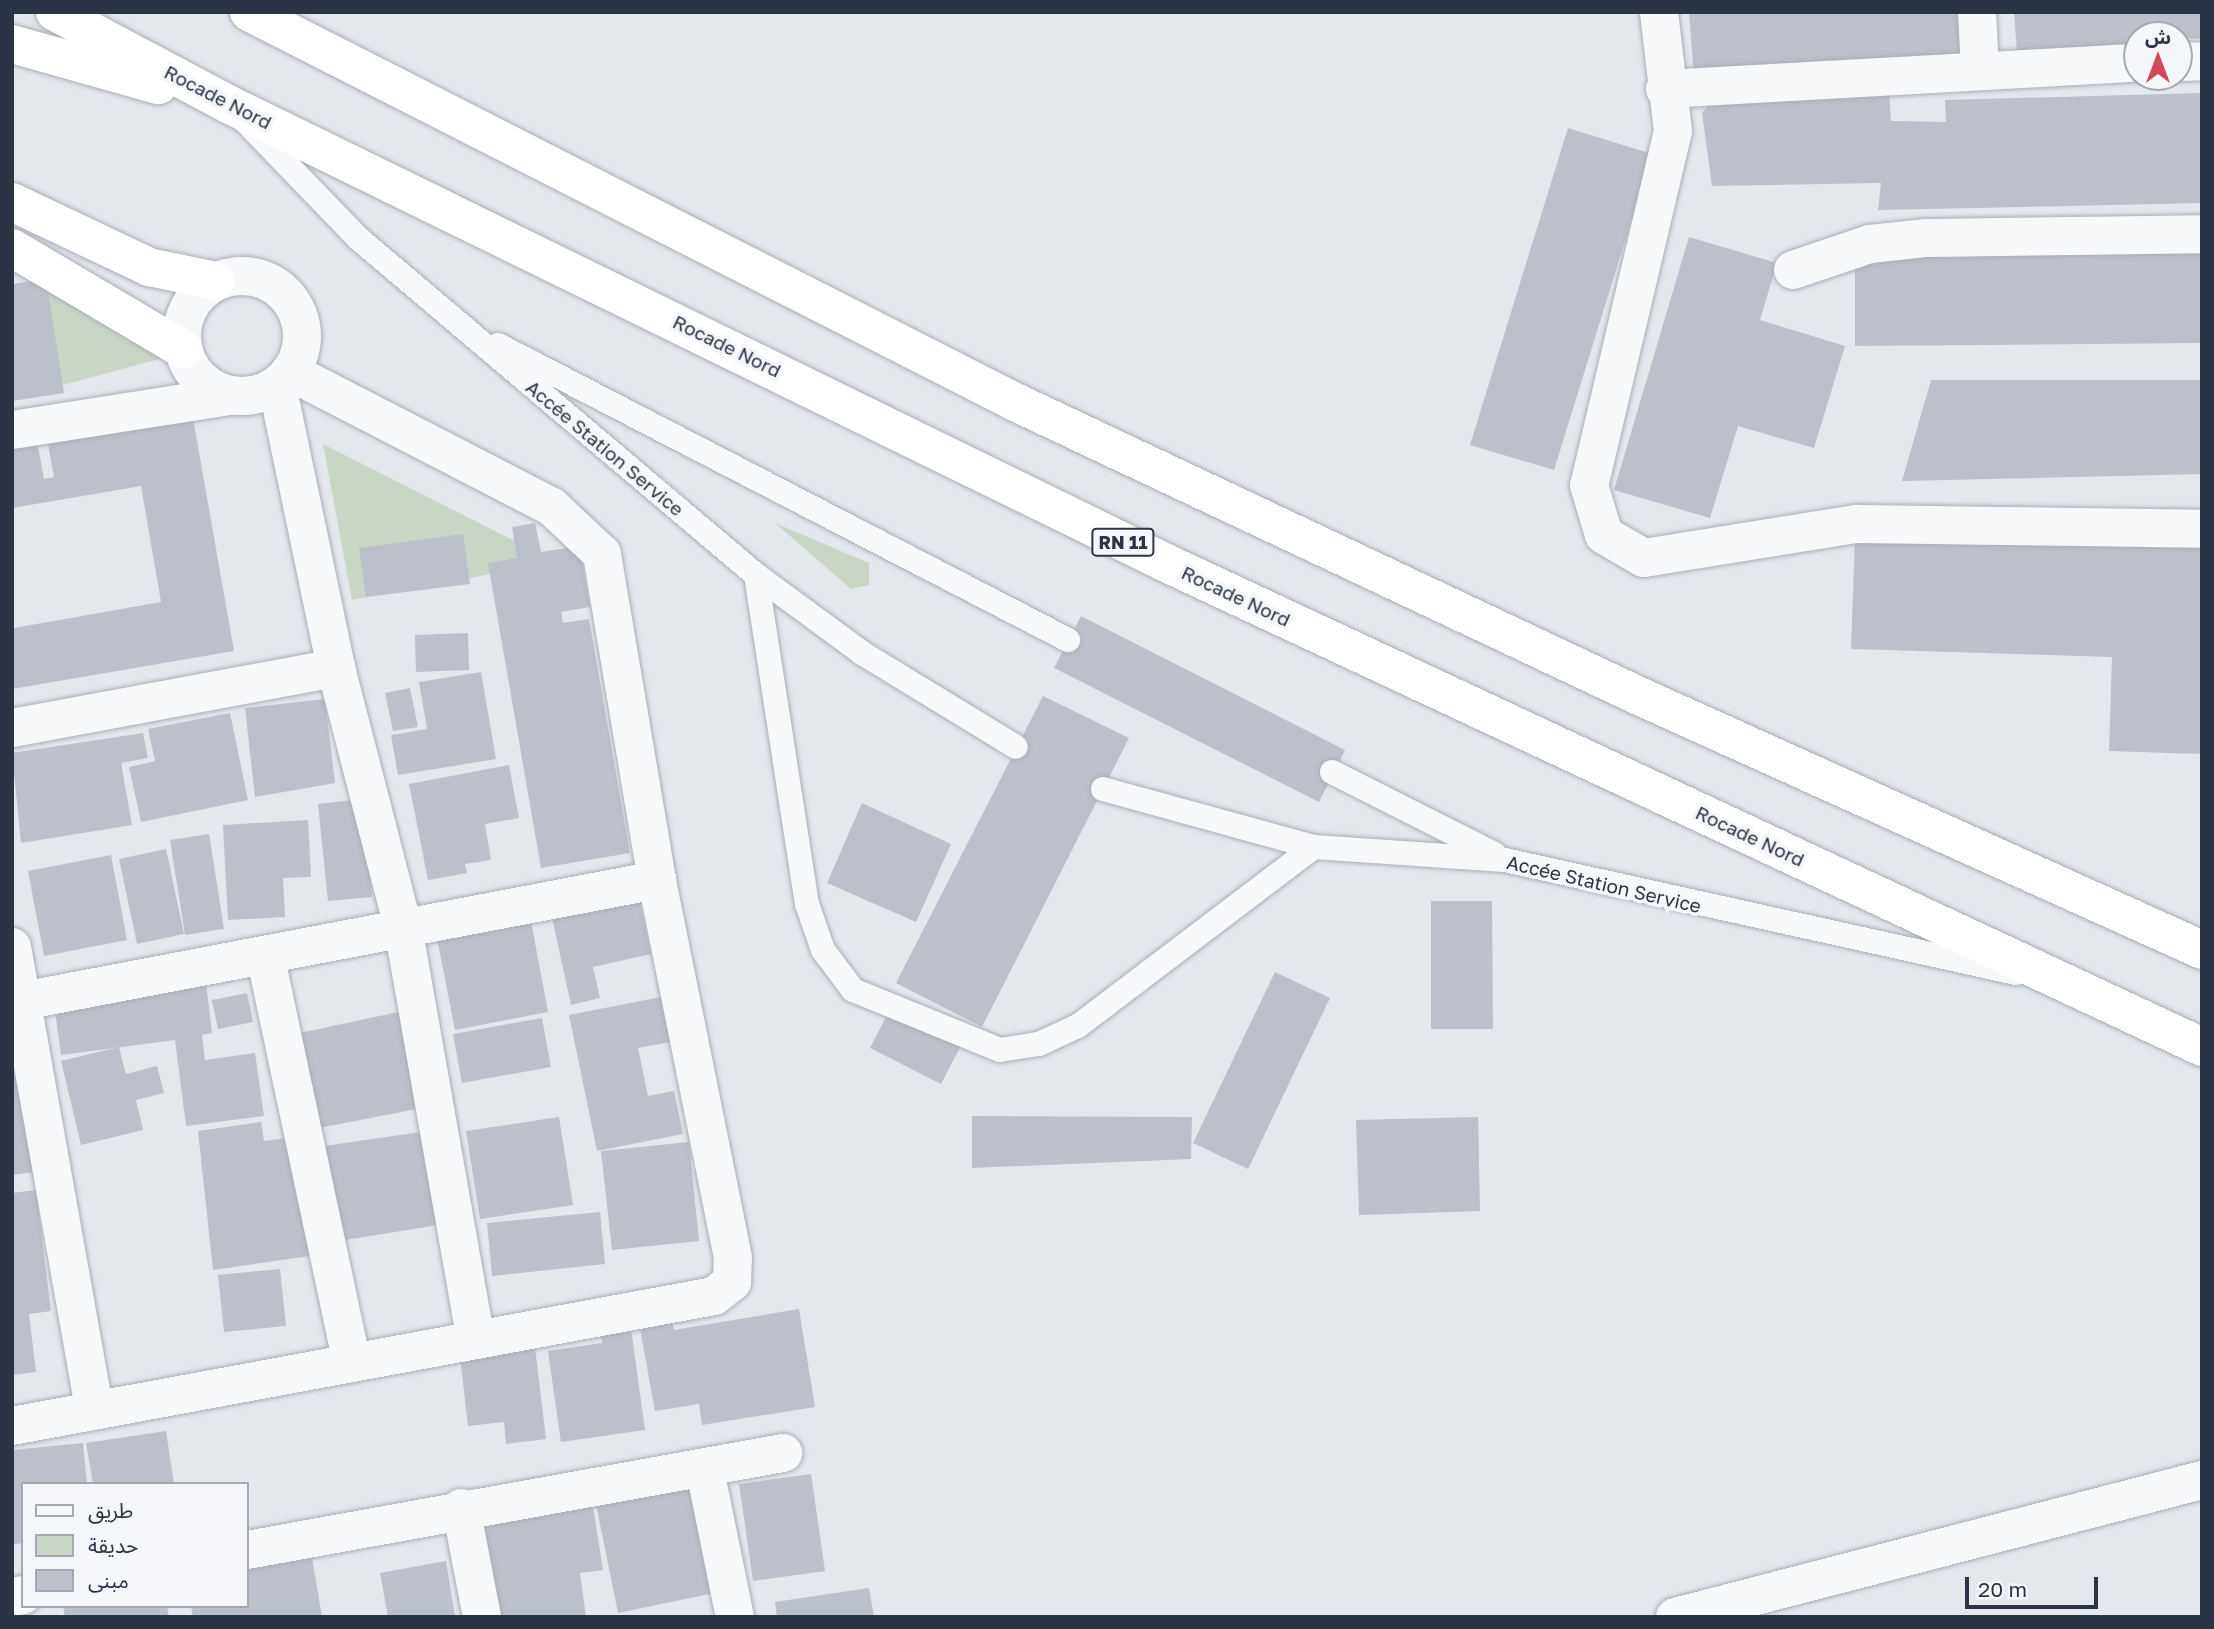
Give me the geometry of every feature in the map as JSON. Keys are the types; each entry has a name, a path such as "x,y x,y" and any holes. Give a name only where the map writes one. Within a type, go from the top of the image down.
{"highway":[{"name":"Rocade Nord","path":"55,12 230,105 1164,562 2202,1047"},
{"path":"249,12 1015,402 1626,690 2202,950"},
{"path":"12,44 230,105"},
{"path":"12,202 149,267 216,281"},
{"path":"12,248 183,348"}],"street":[{"path":"1659,12 1665,89 1673,131 1589,485 1604,535 1644,558 1857,524 2202,529"},
{"path":"1977,12 1980,69"},
{"path":"1665,89 1980,69 2123,64"},
{"path":"1793,270 1825,255 1925,238 2202,234"},
{"path":"230,396 201,380 183,348 187,309 216,281 255,278 289,298 302,335 283,378 336,668 403,927 477,1340"},
{"path":"12,430 230,396 283,378 552,507 603,554 657,880 733,1258 732,1282 714,1296 12,1426"},
{"path":"12,728 336,668"},
{"path":"18,1002 266,959 403,927 657,880"},
{"path":"12,947 18,1002 95,1411"},
{"path":"266,959 352,1363"},
{"path":"248,1550 461,1508 705,1470 783,1453"},
{"path":"705,1470 735,1617"},
{"path":"1675,1617 2202,1480"},
{"path":"461,1508 482,1617"}],"lane":[{"name":"Accée Station Service","path":"230,105 359,239 454,323 757,575 862,653 1016,747"},
{"path":"454,323 1068,640"},
{"path":"757,575 807,904 823,950 853,990 1000,1050 1040,1044 1078,1026 1314,847"},
{"path":"1332,772 1505,860"},
{"name":"Accée Station Service","path":"1103,789 1314,847 1505,860 2064,983"}],"green space":[{"path":"31,275 163,358 52,388"},
{"path":"323,444 556,562 352,600"},
{"path":"775,523 869,563 869,585 851,589"}],"building":[{"path":"1689,12 1967,12 1971,56 1694,77"},
{"path":"2014,12 2202,12 2202,39 2193,38 2193,21 2123,21 2123,45 2017,53"},
{"path":"1889,91 1891,121 1946,122 1945,100 2202,93 2202,203 1878,210 1881,183 1712,186 1702,113 1711,102"},
{"path":"1568,128 1652,154 1554,470 1470,445"},
{"path":"1689,237 1777,263 1760,320 1845,346 1814,448 1738,426 1710,518 1614,490"},
{"path":"2202,250 2202,343 1855,346 1855,252"},
{"path":"46,279 64,393 12,401 12,284"},
{"path":"1931,380 2202,380 2202,474 1902,481"},
{"path":"193,418 234,651 12,689 14,628 161,602 141,486 12,508 12,445 37,441 44,479 54,477 48,444"},
{"path":"535,523 541,552 579,546 590,607 561,612 563,623 589,619 630,853 541,868 488,563 517,558 512,527"},
{"path":"463,534 470,584 366,597 359,548"},
{"path":"1855,537 2202,548 2202,754 2109,751 2112,657 1851,649"},
{"path":"1081,616 1345,750 1319,802 1054,668"},
{"path":"468,633 469,670 416,672 415,635"},
{"path":"481,672 496,759 398,775 391,735 427,729 419,682"},
{"path":"410,688 418,727 393,731 385,693"},
{"path":"1043,696 1129,738 982,1027 896,983"},
{"path":"325,699 335,783 255,797 245,708"},
{"path":"230,713 248,800 141,822 129,767 155,761 148,729"},
{"path":"143,733 148,758 121,763 132,825 21,843 12,753"},
{"path":"509,765 519,818 485,824 491,860 465,864 467,873 428,880 409,784"},
{"path":"362,799 372,897 328,901 318,804"},
{"path":"862,803 951,844 916,922 827,883"},
{"path":"308,820 311,877 283,878 285,917 228,920 223,825"},
{"path":"209,834 224,929 185,935 170,840"},
{"path":"166,849 184,934 137,944 119,859"},
{"path":"111,855 127,940 44,956 28,871"},
{"path":"638,894 651,954 593,967 600,998 571,1005 551,913"},
{"path":"1431,901 1492,901 1493,1029 1431,1029"},
{"path":"530,916 548,1012 455,1030 436,933"},
{"path":"1275,972 1330,998 1248,1169 1193,1143"},
{"path":"206,983 212,1033 202,1035 205,1060 255,1053 264,1116 186,1126 175,1040 61,1055 54,1003"},
{"path":"247,993 253,1022 218,1029 212,1000"},
{"path":"897,996 968,1032 941,1084 870,1048"},
{"path":"661,997 670,1042 638,1048 648,1096 674,1091 683,1134 597,1151 569,1015"},
{"path":"412,1009 432,1106 319,1128 300,1033"},
{"path":"542,1018 551,1067 462,1083 453,1034"},
{"path":"119,1047 126,1074 157,1066 164,1093 136,1100 143,1130 81,1145 61,1061"},
{"path":"17,1075 33,1172 12,1175 12,1076"},
{"path":"972,1116 1192,1117 1191,1159 972,1168"},
{"path":"559,1117 573,1205 480,1219 466,1131"},
{"path":"1478,1117 1480,1211 1359,1215 1356,1120"},
{"path":"261,1122 264,1141 293,1137 309,1256 213,1270 198,1131"},
{"path":"428,1131 444,1224 339,1241 324,1146"},
{"path":"689,1142 699,1241 612,1250 601,1151"},
{"path":"36,1190 51,1311 29,1314 36,1372 12,1375 12,1193"},
{"path":"600,1212 605,1264 492,1276 487,1223"},
{"path":"280,1269 286,1326 224,1332 218,1275"},
{"path":"799,1309 815,1407 702,1425 699,1404 655,1411 639,1323 671,1318 674,1330"},
{"path":"629,1314 645,1430 561,1442 548,1351 602,1343 599,1318"},
{"path":"534,1339 546,1439 506,1444 504,1422 468,1426 459,1348"},
{"path":"166,1431 174,1482 93,1482 86,1443"},
{"path":"83,1443 87,1482 21,1482 21,1543 14,1544 12,1450"},
{"path":"811,1474 825,1571 753,1581 739,1484"},
{"path":"692,1485 714,1593 618,1613 596,1504"},
{"path":"593,1507 603,1570 580,1573 586,1617 498,1617 483,1521"},
{"path":"312,1558 322,1617 193,1617 191,1608 248,1608 248,1568"},
{"path":"446,1561 455,1617 388,1617 380,1573"},
{"path":"869,1588 874,1617 777,1617 775,1602"},
{"path":"63,1608 167,1608 169,1617 65,1617"}]}
